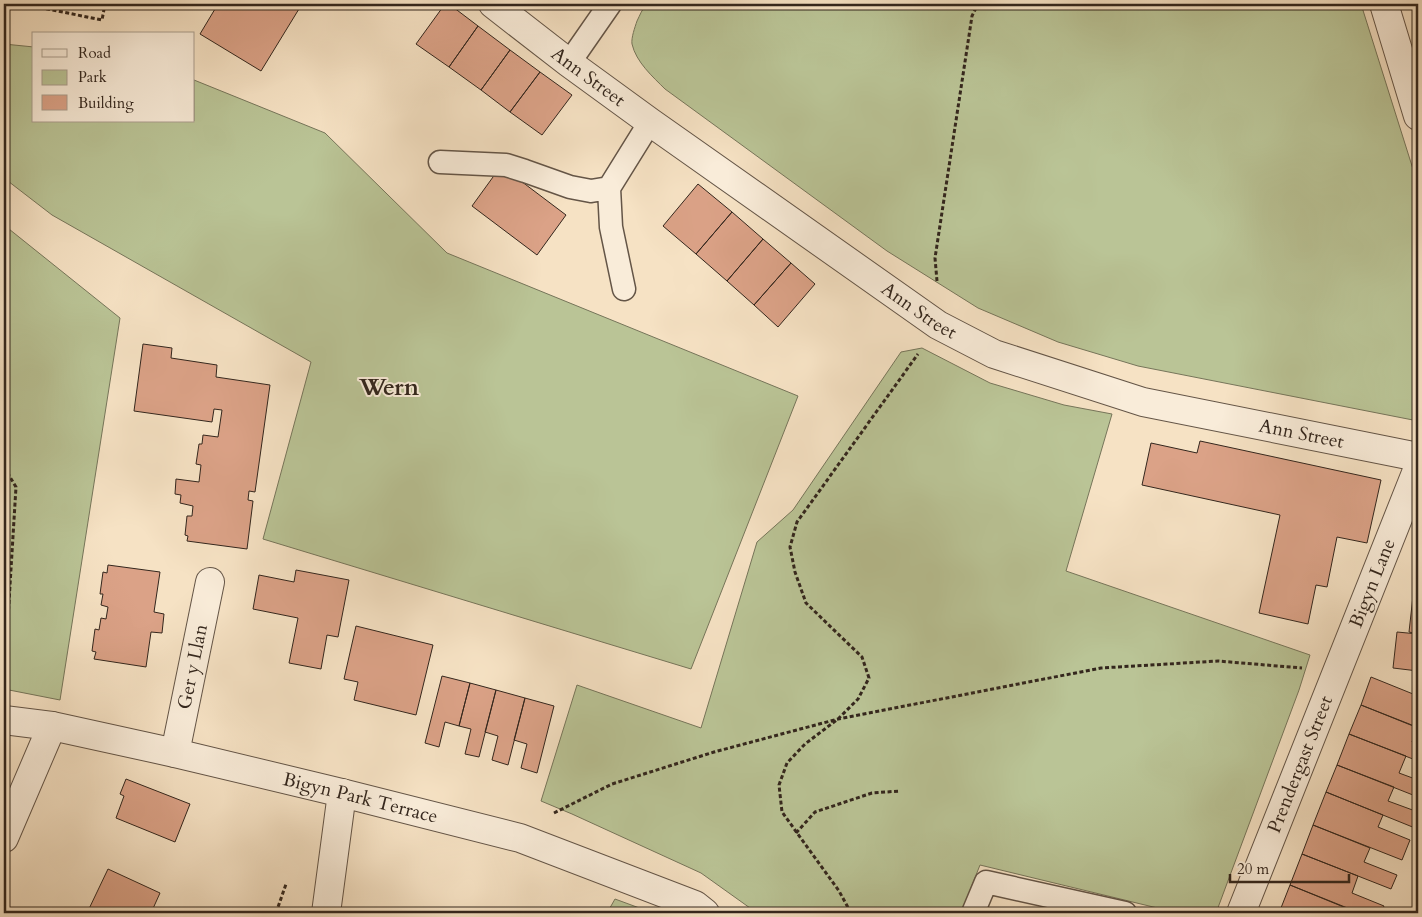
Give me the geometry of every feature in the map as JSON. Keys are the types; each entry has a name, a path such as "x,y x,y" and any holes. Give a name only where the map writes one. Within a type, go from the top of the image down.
{"street":[{"name":"Ann Street","path":"493,4 650,122 938,325 994,354 1143,402 1418,457"},
{"path":"1384,4 1418,116"},
{"name":"Bigyn Lane","path":"1337,671 1418,468"},
{"name":"Ger y Llan","path":"175,753 210,582"},
{"name":"Prendergast Street","path":"1241,913 1337,671"},
{"name":"Bigyn Park Terrace","path":"4,720 52,726 175,753 520,838 695,905 706,913"},
{"path":"4,838 52,726"},
{"path":"326,913 342,793"}],"lane":[{"path":"570,63 610,4"},
{"path":"624,289 611,227 609,188 650,122"},
{"path":"440,162 506,166 570,187 591,191 609,188"},
{"path":"973,913 986,882 1126,913"}],"path":[{"path":"28,4 28,6 102,20 105,4"},
{"path":"937,290 935,258 972,16 978,4"},
{"path":"851,913 838,891 782,812 779,785 786,763 806,744 838,719 858,699 869,678 862,657 806,603 794,572 790,547 797,522 920,350"},
{"path":"4,467 16,487 4,720"},
{"path":"554,812 612,784 714,752 838,719 1100,668 1218,662 1337,671"},
{"path":"796,833 815,812 872,793 900,791"},
{"path":"276,913 286,884"}],"green space":[{"path":"647,4 1361,4 1418,185 1418,421 1138,366 1058,342 978,308 887,251 665,89 641,63 632,44 637,21"},
{"path":"4,44 32,47 32,122 195,122 195,80 325,133 447,253 798,396 691,669 263,539 311,362 52,215 4,178"},
{"path":"4,225 120,318 60,700 4,689"},
{"path":"922,348 990,383 1064,405 1112,414 1066,571 1310,655 1299,690 1216,913 1178,913 980,865 961,913 757,913 701,873 541,801 577,685 701,728 757,542 793,510 901,352"},
{"path":"615,899 653,913 607,913"}],"building":[{"path":"218,4 302,4 261,71 200,34"},
{"path":"445,4 449,4 478,26 449,67 416,44"},
{"path":"478,26 510,50 481,90 449,67"},
{"path":"510,50 540,72 510,112 481,90"},
{"path":"540,72 572,95 542,135 510,112"},
{"path":"501,166 566,215 537,255 472,206"},
{"path":"698,184 732,212 696,254 663,226"},
{"path":"732,212 763,239 727,281 696,254"},
{"path":"763,239 791,263 754,305 727,281"},
{"path":"791,263 815,284 778,327 754,305"},
{"path":"143,344 172,348 171,358 217,365 216,377 270,385 255,492 249,491 248,500 253,501 247,549 187,541 188,536 185,535 187,516 192,516 193,506 180,503 181,495 175,494 176,479 199,482 201,465 196,464 199,444 202,444 203,435 218,437 222,410 214,409 212,422 134,411"},
{"path":"1200,441 1381,480 1367,543 1337,537 1327,587 1316,585 1308,624 1259,613 1280,515 1142,485 1151,443 1197,453"},
{"path":"108,565 160,572 154,612 164,614 162,633 151,632 146,667 94,659 96,652 92,651 95,629 99,630 101,618 106,619 108,607 101,605 103,594 100,594 103,572 107,573"},
{"path":"296,570 349,580 338,637 327,635 321,669 289,663 298,618 253,609 259,575 294,582"},
{"path":"1413,596 1418,597 1418,634 1409,632"},
{"path":"356,626 433,645 416,715 354,700 358,682 344,679"},
{"path":"1397,632 1418,634 1418,671 1393,668"},
{"path":"442,676 470,683 459,726 445,722 439,747 425,743"},
{"path":"1371,677 1418,696 1418,728 1361,705"},
{"path":"470,683 496,690 479,757 465,754 471,729 459,726"},
{"path":"496,690 525,698 508,765 492,760 498,736 485,732"},
{"path":"525,698 554,706 537,773 521,768 527,744 514,740"},
{"path":"1361,705 1417,727 1412,742 1418,744 1418,761 1349,734"},
{"path":"1349,734 1406,756 1399,773 1418,780 1418,797 1337,765"},
{"path":"1337,765 1394,787 1388,801 1418,812 1415,828 1326,792"},
{"path":"126,779 190,804 175,842 116,818 124,796 120,794"},
{"path":"1326,792 1383,815 1378,827 1410,840 1402,860 1313,825"},
{"path":"1313,825 1370,848 1364,862 1397,875 1391,889 1302,854"},
{"path":"1302,854 1358,876 1352,893 1384,906 1381,913 1360,913 1290,885"},
{"path":"108,869 160,893 151,913 87,913"},
{"path":"1290,885 1346,908 1344,913 1279,913"}],"district":[{"name":"Wern","path":"389,387"}]}
